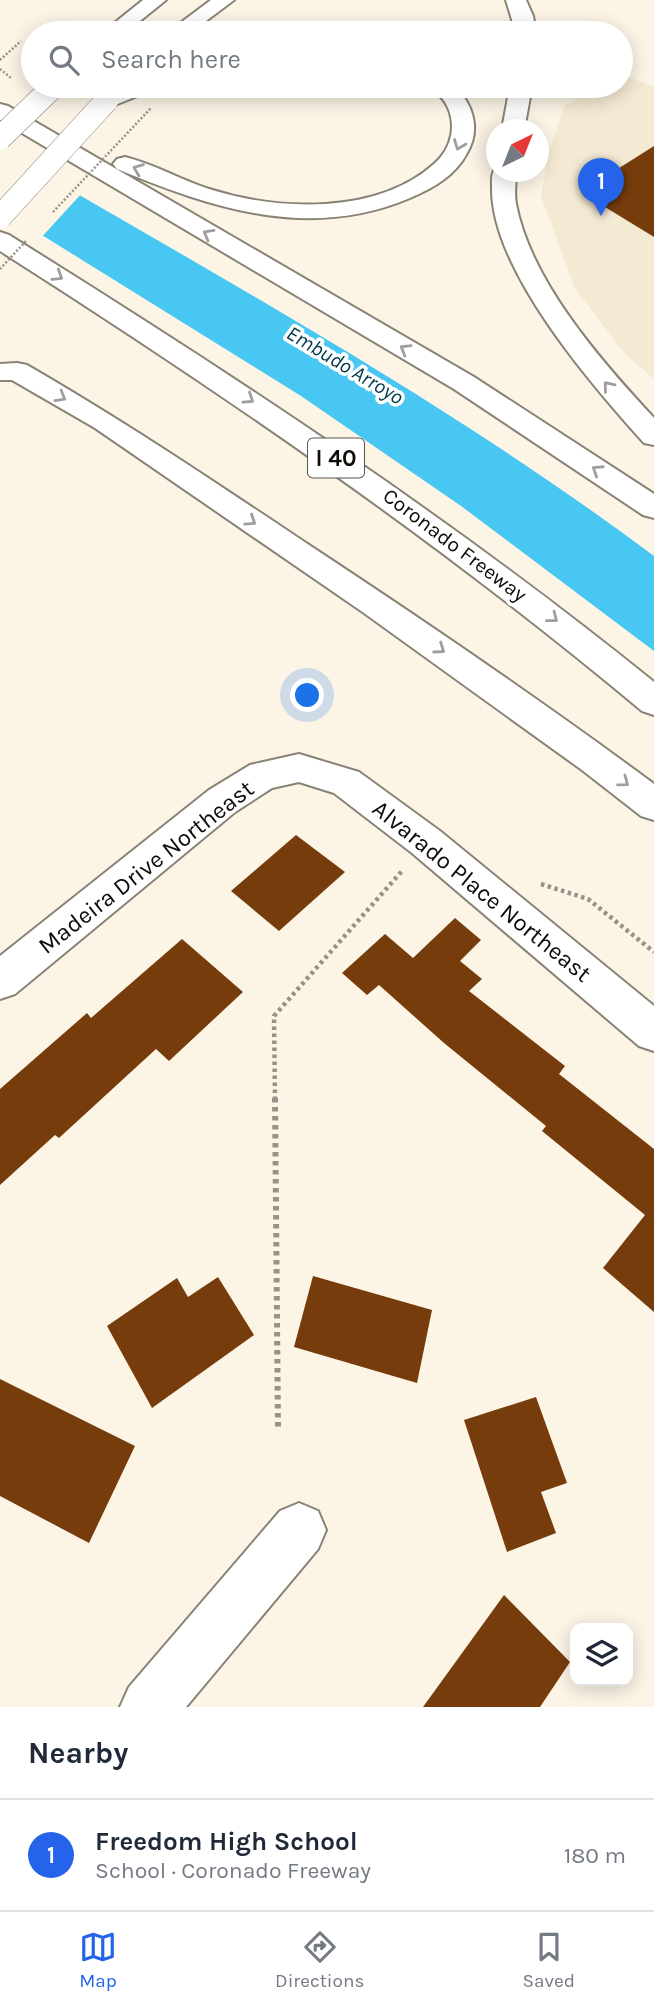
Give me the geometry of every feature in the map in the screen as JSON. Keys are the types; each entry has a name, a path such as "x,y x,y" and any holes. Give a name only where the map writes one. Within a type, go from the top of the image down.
{"main road":[{"path":"128,21 156,0"},
{"path":"194,21 224,0"},
{"path":"516,0 524,21"},
{"path":"3,122 37,98"},
{"path":"0,217 109,98"},
{"path":"3,122 208,196 256,206 301,211 354,208 400,195 434,177 457,155 464,132 462,113 454,98"},
{"path":"515,119 519,98"},
{"path":"3,122 464,383 654,508"},
{"path":"505,182 509,220 526,264 579,349 610,389 654,436"},
{"name":"Coronado Freeway","path":"14,239 152,335 304,435 450,538 654,702"},
{"path":"6,368 106,422 376,605 654,805"},
{"name":"Alvarado Place Northeast","path":"299,768 346,782 480,884 654,1032"},
{"name":"Madeira Drive Northeast","path":"0,981 222,801 263,775 299,768"},
{"path":"149,1707 299,1530"}],"path":[{"path":"0,60 21,41"},
{"path":"0,69 11,78"},
{"path":"47,219 151,108"},
{"path":"0,269 14,239"},
{"path":"278,1430 274,1016 407,865"},
{"path":"480,884 545,884 588,900 654,952"}],"shaded area":[{"path":"633,79 654,87 654,379 626,355 575,289 541,196 544,182 549,182 549,152 565,105 579,98 633,98"}],"water":[{"name":"Embudo Arroyo","path":"0,149 333,343 415,394 576,500 654,556 654,651 461,506 301,396 0,209"}],"pier":[{"path":"0,145 82,193 40,239 0,213"}],"building":[{"path":"654,146 654,237 587,196 604,185 597,182"},
{"path":"296,835 345,872 279,931 231,891"},
{"path":"455,918 481,940 460,961 482,979 469,991 565,1066 559,1074 654,1149 654,1312 603,1268 645,1215 542,1131 546,1126 444,1043 379,985 367,995 342,973 385,934 413,958"},
{"path":"182,939 243,992 169,1061 156,1049 59,1138 55,1135 0,1185 0,1089 87,1013 91,1018"},
{"path":"313,1276 432,1310 417,1383 294,1347"},
{"path":"218,1277 254,1335 152,1408 107,1326 177,1278 188,1297"},
{"path":"0,1379 135,1446 89,1543 0,1496"},
{"path":"536,1397 567,1483 541,1492 556,1533 507,1552 464,1420"},
{"path":"504,1595 570,1662 540,1707 423,1707"}],"place":[{"name":"Freedom High School","path":"601,216"}]}
